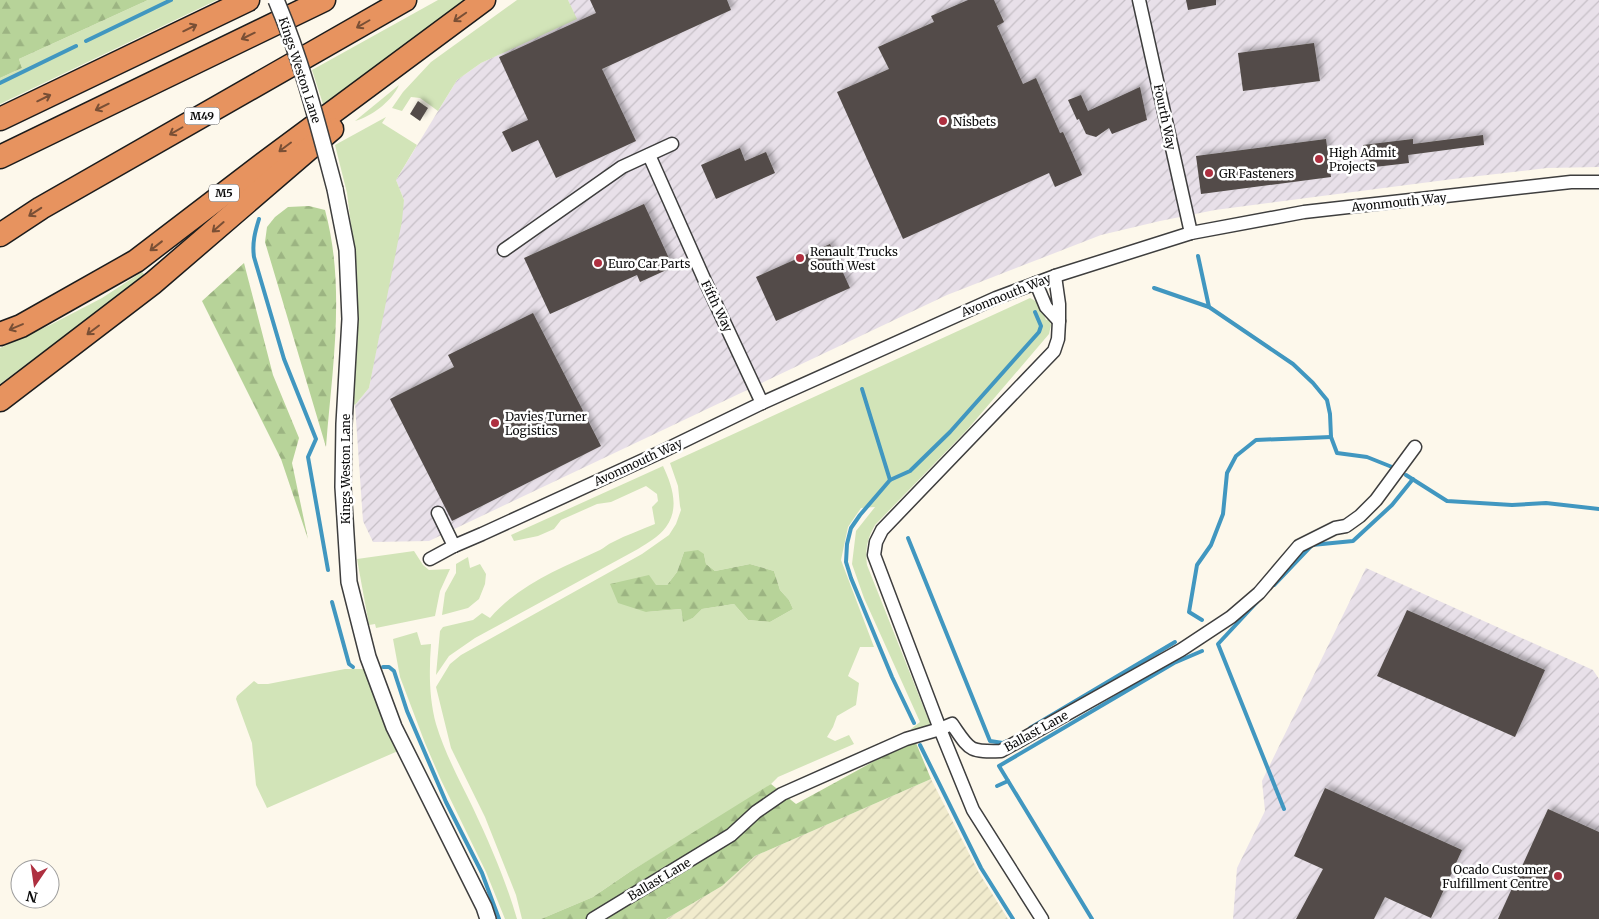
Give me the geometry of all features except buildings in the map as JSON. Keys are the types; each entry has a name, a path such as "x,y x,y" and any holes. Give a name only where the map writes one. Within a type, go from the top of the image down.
{"highway":[{"path":"0,119 248,0"},
{"path":"0,157 324,0"},
{"name":"M49","path":"0,235 40,208 406,0"},
{"name":"M5","path":"0,334 21,326 136,261 436,34 484,0"},
{"path":"0,400 153,283 403,66 436,34"}],"street":[{"name":"Kings Weston Lane","path":"276,0 291,36 313,106 335,189 347,250 350,319 344,424 343,487 350,582 368,657 394,727 484,907 488,919"},
{"name":"Fourth Way","path":"1139,0 1191,234"},
{"path":"504,250 622,167 672,144"},
{"name":"Fifth Way","path":"649,155 762,403"},
{"name":"Avonmouth Way","path":"430,559 454,546 661,452 762,403 996,298 1054,276 1191,234 1304,212 1571,182 1599,182"},
{"path":"1042,919 973,810 874,555 876,542 882,530 1054,351 1058,339 1059,304 1054,276"},
{"path":"1036,283 1046,307 1059,321"},
{"name":"Ballast Lane","path":"593,919 731,835 756,812 782,794 906,739 952,724 967,745 978,751 1001,751 1181,650 1231,618 1252,599 1298,546 1336,528 1346,526 1360,516 1376,500 1415,447"},
{"path":"438,513 454,546"}],"shaded area":[{"path":"568,0 1599,0 1599,167 1547,168 1215,210 1101,235 947,295 429,541 373,542 363,521 355,405 369,388 404,200 396,180 457,80 481,63 576,19"},
{"path":"1366,568 1593,670 1599,679 1599,919 1233,919 1237,868 1265,811 1262,781"},
{"path":"931,779 979,873 1008,919 666,919 722,886 755,856"}],"green space":[{"path":"0,0 148,0 19,59 22,68 0,78"},
{"path":"148,0 217,0 0,104 0,78 22,68 19,59"},
{"path":"438,0 466,0 323,104 312,70"},
{"path":"517,0 568,0 577,19 481,63 457,80 438,111 420,98 411,97 402,111 392,108 403,92 431,62"},
{"path":"399,85 392,97 381,107 368,116 355,121"},
{"path":"386,117 382,123 417,145 396,180 404,200 402,221 369,388 355,405 351,401 357,325 355,258 347,193 335,145"},
{"path":"309,206 325,210 335,269 336,328 326,447 265,242 267,227 275,217 288,207"},
{"path":"244,263 273,375 299,438 292,463 308,539 281,459 202,301"},
{"path":"142,272 145,275 0,384 0,348 102,298"},
{"path":"1030,298 1038,304 1046,320 1049,319 1051,325 1049,334 967,430 875,525 868,540 867,565 931,726 913,732 911,729 920,722 864,598 852,564 856,531 875,507 861,508 848,527 841,560 874,647 860,647 848,676 859,683 856,705 837,716 827,737 835,741 849,735 854,744 778,777 750,799 631,871 593,897 541,919 522,919 516,895 485,817 451,748 436,687 450,664 461,655 642,554 669,535 676,524 681,510 678,486 670,463","holes":["684,552 704,554 706,564 715,571 750,564 774,571 780,590 789,600 793,609 770,622 748,620 734,604 702,609 693,618 683,621 681,609 646,612 656,585 667,585 677,572"]},
{"path":"663,466 672,489 674,504 670,520 660,534 638,549 475,638 449,656 436,675 440,631 443,627 473,620 482,613 490,618 501,606 541,578 600,550 618,539 655,524 652,507 658,501 657,494 646,486 611,502 597,504 561,520 554,529 538,536 514,541 511,535"},
{"path":"698,550 704,554 706,564 715,571 750,564 774,571 780,590 789,600 793,609 770,622 748,620 734,604 702,609 693,618 683,622 681,609 646,612 618,603 610,584 649,575 656,585 667,585 677,572 684,552"},
{"path":"414,551 423,565 429,570 450,569 440,591 435,616 376,628 375,624 369,625 357,559"},
{"path":"468,557 470,568 480,564 486,574 485,584 479,599 468,608 442,615 445,593 456,573 456,564"},
{"path":"417,632 421,645 431,644 431,694 436,724 453,767 491,849 517,919 505,919 486,872 441,780 400,677 393,639"},
{"path":"345,669 364,669 398,751 267,808 256,785 252,743 236,699 237,696 254,681 258,684 268,684"},
{"path":"916,743 931,779 755,856 722,886 666,919 541,919 593,897 631,871 771,784 796,804 900,747"}],"waterway":[{"path":"86,41 171,0"},
{"path":"0,83 76,46"},
{"path":"259,219 254,238 254,257 284,359 316,439 308,457 328,570"},
{"path":"1198,256 1209,307 1293,364 1327,400 1331,437 1337,453 1367,457 1392,467"},
{"path":"1154,288 1209,307"},
{"path":"914,723 892,677 851,578 846,562 847,544 851,528 890,480 910,471 950,432 1039,332 1041,326 1035,312"},
{"path":"862,389 890,480"},
{"path":"1202,620 1189,612 1197,565 1211,545 1223,514 1227,473 1236,456 1256,440 1331,437"},
{"path":"1406,475 1447,501 1512,505 1546,503 1599,509"},
{"path":"1274,585 1312,545 1353,541 1392,505 1413,479"},
{"path":"908,538 990,741 1003,743 1007,741"},
{"path":"332,602 349,664 353,667"},
{"path":"1257,602 1218,644 1284,809"},
{"path":"1030,728 1175,642"},
{"path":"1092,919 999,766 1174,663 1202,651"},
{"path":"383,667 389,667 394,671 407,711 446,802 482,873 499,919"},
{"path":"920,745 981,868 1013,919"},
{"path":"997,786 1008,781"}],"place":[{"name":"Nisbets","path":"943,121"},
{"name":"High Admit Projects","path":"1319,159"},
{"name":"GR Fasteners","path":"1209,173"},
{"name":"Renault Trucks South West","path":"800,258"},
{"name":"Euro Car Parts","path":"598,263"},
{"name":"Davies Turner Logistics","path":"495,423"},
{"name":"Ocado Customer Fulfillment Centre","path":"1558,876"}]}
